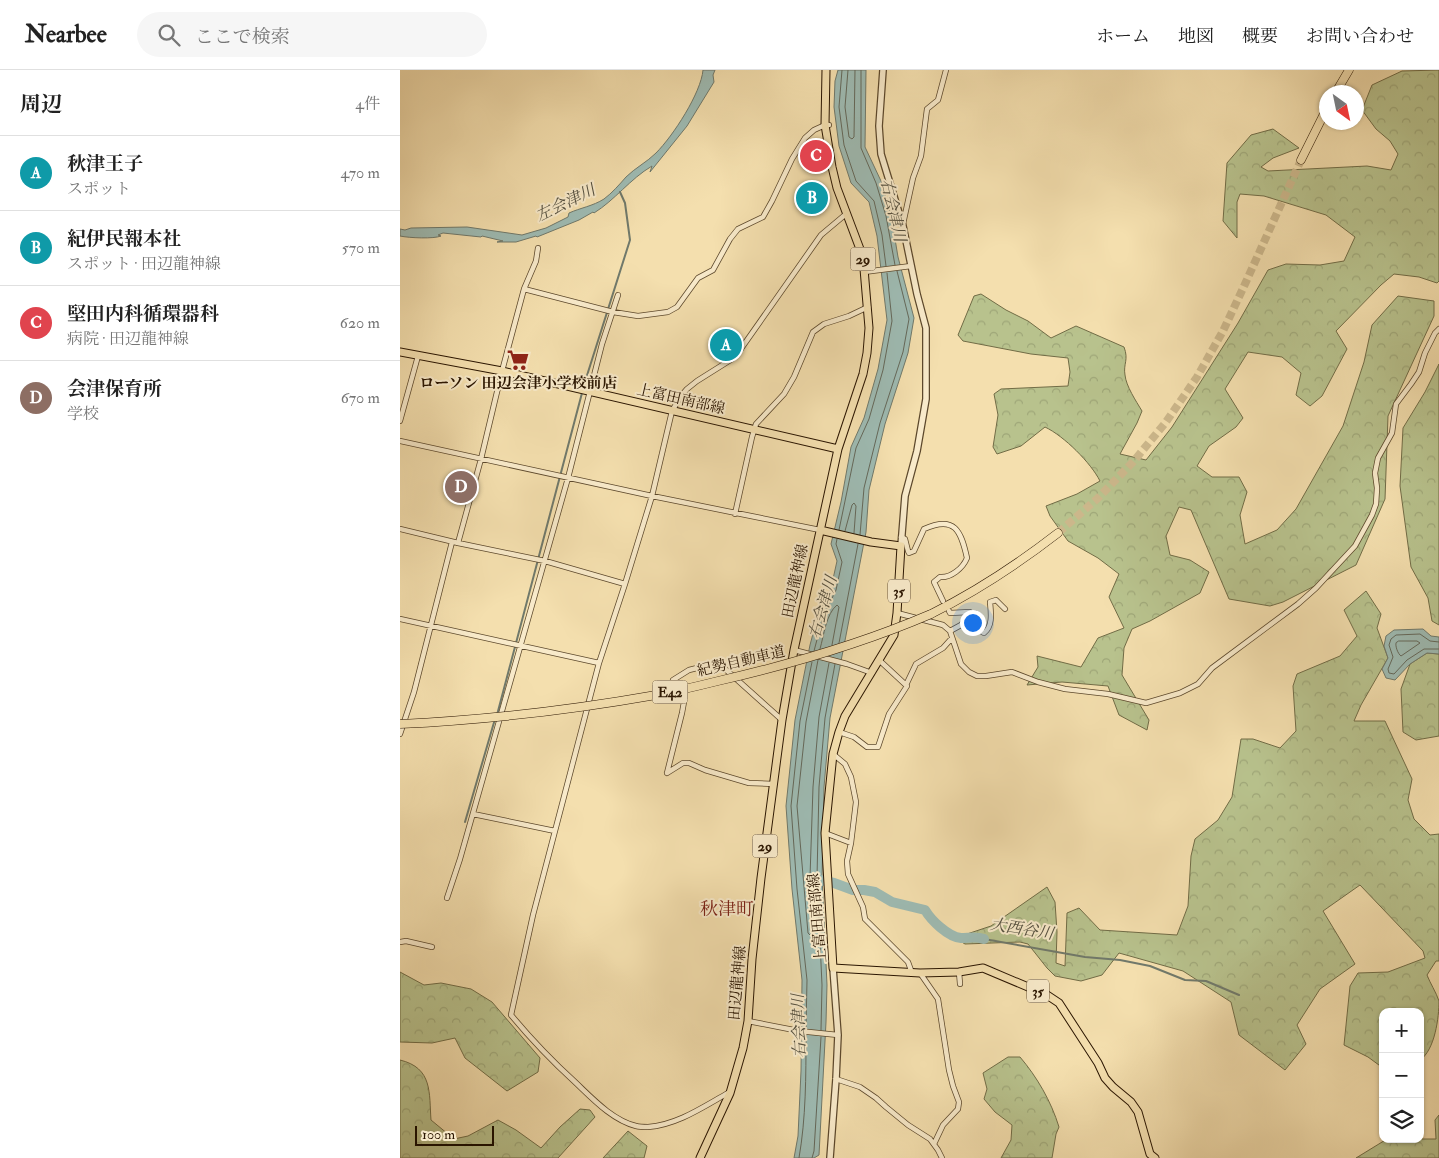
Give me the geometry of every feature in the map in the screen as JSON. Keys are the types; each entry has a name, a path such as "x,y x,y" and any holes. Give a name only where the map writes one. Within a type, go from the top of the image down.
{"highway":[{"path":"1340,85 1349,70"},
{"path":"1301,160 1319,124"},
{"name":"紀勢自動車道","path":"400,724 494,718 658,695 802,660 871,638 931,614 1000,575 1058,533"}],"main road":[{"name":"田辺龍神線","path":"700,1158 730,1093 743,1048 748,1021 760,878 782,720 794,650 823,531 838,449 863,374 867,353 868,307 866,272 833,174 827,125 826,70"},
{"name":"上富田南部線","path":"400,352 502,371 838,449"},
{"path":"823,531 871,542 901,546"},
{"name":"上富田南部線","path":"901,546 894,635 846,716 833,754 825,833 833,968 916,973 959,972 983,968 1047,995 1059,1003 1098,1063 1105,1078 1132,1102 1138,1112 1150,1154 1155,1158"}],"street":[{"path":"883,70 877,125 881,154 903,226 910,266 926,328 926,398 917,451 906,496 901,546"},
{"path":"903,226 913,178 921,156 927,109 938,100 946,70"},
{"path":"524,289 613,312 638,316 668,312 677,307 698,278 713,270 730,239 738,229 763,217 792,159 805,138 814,130 827,125"},
{"path":"730,1093 681,1119 662,1125 637,1126 614,1116 596,1102 552,1060 511,1015 533,915 599,663 652,496 672,411 687,389 697,380 738,353 821,235 846,214"},
{"path":"458,543 524,289 536,261 538,248"},
{"path":"866,272 910,266"},
{"path":"447,898 473,814 568,478 602,344 618,295"},
{"path":"735,514 756,424 784,394 794,378 812,332 824,324 849,316 868,307"},
{"path":"897,613 943,625 950,632 961,664 969,672 977,676 1012,672 1038,682 1065,689 1108,694 1146,703 1180,693 1198,684 1212,668 1316,588 1355,546 1372,516 1376,502 1375,473 1378,458 1392,432 1396,404 1418,372 1425,353 1439,329"},
{"path":"400,422 418,356"},
{"path":"400,441 735,514 823,531"},
{"path":"901,536 905,539 910,553 914,551 924,529 932,526 947,524 954,527 961,534 967,558 965,563 959,570 946,577 940,577 934,582 943,601"},
{"path":"400,529 544,561 625,584"},
{"path":"400,734 414,692 452,542"},
{"path":"948,611 950,613 970,612 980,616 979,630 984,633 988,630 991,618 990,602 996,600 1005,609"},
{"path":"950,632 961,625 972,613"},
{"path":"400,619 599,663"},
{"path":"839,732 854,737 868,747 878,746 889,714 907,686 916,664 943,648 952,638"},
{"path":"794,650 847,664 872,673"},
{"path":"879,660 906,685"},
{"path":"774,784 749,783 705,770 689,763 683,764 667,773 684,702 673,680 689,670 713,664 724,668 782,720"},
{"path":"833,754 845,764 851,777 856,802 852,843 847,860 848,874 863,907 865,919 908,962 938,999 949,1070 960,1102 958,1109 943,1125 934,1144"},
{"path":"473,814 555,831"},
{"path":"825,833 852,843"},
{"path":"400,942 406,941 432,947"},
{"path":"830,1158 838,1036 833,968"},
{"path":"959,972 960,984"},
{"path":"748,1021 838,1036"},
{"path":"836,1078 860,1087 876,1098 908,1125 930,1139 942,1158"}],"green space":[{"path":"1439,70 1439,281 1437,283 1419,277 1394,274 1381,285 1336,331 1347,349 1322,396 1310,406 1296,395 1301,373 1282,357 1248,352 1225,389 1243,418 1236,427 1209,446 1197,466 1212,477 1239,477 1247,492 1240,515 1245,544 1277,530 1296,509 1343,426 1364,362 1372,325 1398,296 1434,301 1434,316 1388,416 1385,499 1356,565 1283,602 1270,606 1229,599 1191,510 1179,507 1166,536 1170,555 1190,560 1209,572 1200,593 1132,629 1124,648 1122,675 1149,720 1147,730 1119,715 1108,686 1062,682 1027,685 1038,667 1037,656 1081,667 1098,638 1124,628 1109,597 1119,574 1098,558 1068,541 1050,516 1046,506 1077,494 1100,481 1090,466 1076,451 1045,427 1021,446 997,454 993,447 998,415 994,394 1001,389 1068,386 1070,372 1068,358 1031,354 963,341 958,335 974,296 981,294 1028,321 1051,338 1076,326 1124,347 1127,384 1142,411 1120,454 1146,460 1172,427 1238,323 1268,270 1286,264 1320,265 1344,261 1355,237 1326,215 1264,196 1240,194 1237,202 1237,238 1223,221 1227,163 1251,135 1273,129 1299,148 1273,158 1261,167 1268,171 1367,166 1391,170 1398,154 1390,141 1376,129 1364,113 1364,105 1372,85 1402,71"},
{"path":"1439,364 1439,625 1432,621 1428,598 1411,567 1400,486 1403,428 1425,392"},
{"path":"1366,591 1381,614 1377,628 1388,658 1354,721 1385,721 1412,779 1408,800 1414,819 1430,835 1439,834 1439,961 1436,961 1427,975 1439,1001 1438,1016 1433,1041 1424,1056 1424,1008 1379,1008 1379,1065 1368,1057 1344,1045 1350,986 1358,973 1388,972 1425,958 1423,951 1360,885 1323,911 1355,964 1320,989 1297,1025 1306,1044 1285,1070 1239,1035 1231,1002 1183,971 1119,953 1102,975 1081,981 1055,976 1028,944 1020,942 965,944 955,938 991,926 1047,887 1055,902 1057,932 1056,963 1065,966 1067,913 1079,908 1100,930 1177,935 1188,906 1191,856 1195,839 1218,820 1232,797 1241,739 1253,739 1280,748 1296,731 1293,686 1297,674 1340,656 1357,636 1344,610"},
{"path":"1427,653 1439,654 1439,736 1416,740 1403,732 1401,689 1410,664"},
{"path":"400,972 424,985 441,983 471,989 492,1002 540,1058 538,1072 507,1091 465,1058 455,1038 432,1043 400,1042"},
{"path":"1008,1057 1020,1057 1038,1081 1052,1108 1059,1127 1052,1158 1001,1158 1011,1140 1012,1125 995,1112 984,1099 987,1089 983,1073"},
{"path":"400,1060 411,1064 424,1075 429,1091 431,1120 454,1139 468,1136 498,1120 541,1148 580,1109 590,1110 595,1117 558,1158 400,1158"},
{"path":"1439,1115 1439,1158 1356,1158 1380,1143 1424,1143 1424,1139 1436,1139 1435,1120"},
{"path":"628,1131 647,1146 644,1158 603,1158"}],"water":[{"path":"703,70 715,70 713,75 714,82 687,126 650,172 652,166 594,213 537,237 516,242 497,242 503,241 482,236 443,233 438,235 441,236 433,238 400,236 400,229 467,227 522,235 546,228 568,217 569,213 604,199 656,153 670,136 692,102"},
{"name":"右会津川","path":"838,70 866,70 865,147 881,181 891,215 898,257 914,318 908,353 885,424 869,490 866,532 830,718 824,787 822,877 827,985 819,1155 814,1158 794,1158 798,1136 801,1071 802,980 792,889 786,806 795,720 810,645 818,615 831,588 837,561 831,544 851,447 864,418 878,369 887,320 877,236 869,202 851,183 839,146 834,107 835,81"},
{"path":"1423,629 1431,636 1439,637 1439,654 1427,653 1410,664 1395,680 1386,678 1382,669 1388,658 1384,646 1386,636 1394,630"}],"waterway":[{"path":"583,388 630,240 625,203 620,192"},
{"path":"497,715 582,393"},
{"path":"465,822 495,719"},
{"name":"大西谷川","path":"809,878 834,883 853,890 875,892 892,902 925,910 940,927 951,935 961,938 975,937 984,939"},
{"name":"大西谷川","path":"984,939 1085,957 1120,960 1150,966 1185,980 1206,981 1239,995"}],"tunnel":[{"path":"1058,533 1098,498 1133,462 1166,422 1197,377 1223,331 1301,160"}],"place":[{"name":"堅田内科循環器科","path":"816,156"},
{"name":"紀伊民報本社","path":"812,198"},
{"name":"秋津王子","path":"726,345"},
{"name":"ローソン 田辺会津小学校前店","path":"518,360"},
{"name":"会津保育所","path":"461,487"}],"district":[{"name":"秋津町","path":"727,909"}],"water label":[{"name":"左会津川","path":"565,202"}]}
